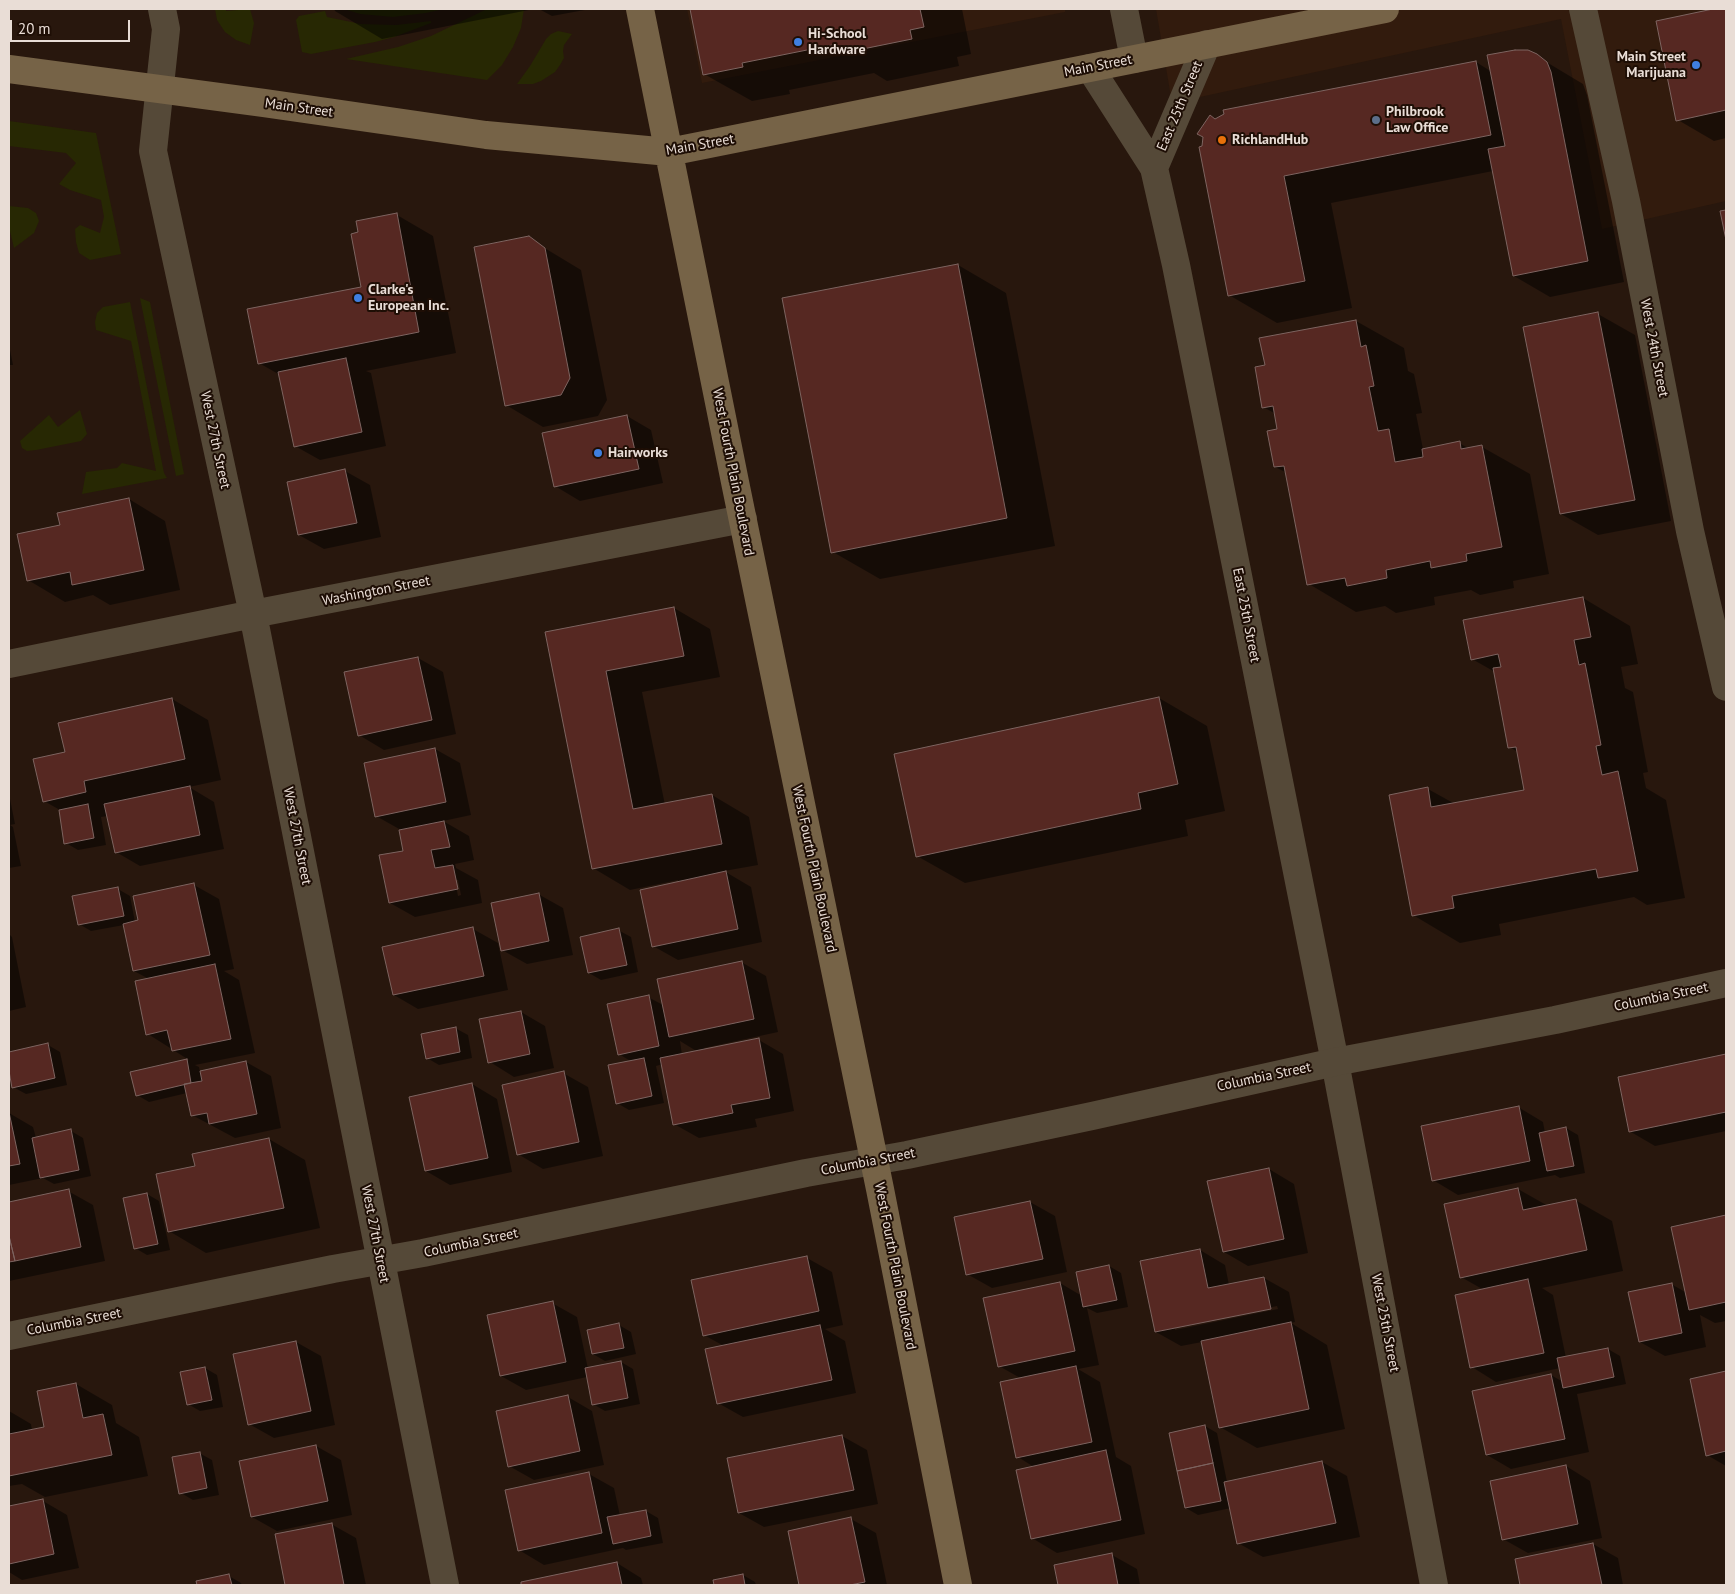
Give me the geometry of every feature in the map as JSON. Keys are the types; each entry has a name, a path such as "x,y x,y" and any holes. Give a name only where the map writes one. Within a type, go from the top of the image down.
{"main road":[{"name":"West Fourth Plain Boulevard","path":"640,9 874,1161 958,1585"},
{"name":"Main Street","path":"9,69 402,122 486,136 669,152 1385,9"}],"street":[{"name":"West 27th Street","path":"162,9 166,29 153,151 252,614 445,1585"},
{"path":"1124,9 1134,59"},
{"name":"West 24th Street","path":"1583,9 1626,201 1690,531 1726,687"},
{"name":"East 25th Street","path":"1154,168 1207,44"},
{"name":"East 25th Street","path":"1090,68 1154,168 1176,265 1335,1062"},
{"name":"Washington Street","path":"9,664 252,614 743,519"},
{"name":"Columbia Street","path":"9,1336 874,1161 1092,1116 1335,1062 1546,1022 1726,983"},
{"name":"West 25th Street","path":"1335,1062 1434,1585"}],"shaded area":[{"path":"215,9 226,9 226,11 250,9 254,23 250,45 236,40 225,32 217,20"},
{"path":"344,9 444,9 393,17 360,14"},
{"path":"487,9 524,9 521,28 513,47 502,65 487,80 346,59 398,47 431,36"},
{"name":"Hi-School Hardware","path":"687,9 1065,9 1065,12 702,83"},
{"path":"1156,9 1726,9 1726,201 1602,229 1561,19 1172,103"},
{"path":"325,11 327,17 361,24 396,25 431,21 431,23 375,42 311,54 302,52 296,20 299,16"},
{"path":"558,31 572,34 564,45 564,58 555,72 533,84 517,84 546,39"},
{"path":"9,121 96,133 121,254 90,260 79,253 75,229 80,225 100,233 104,217 101,200 70,190 59,184 76,163 66,153 9,146"},
{"path":"9,206 28,208 36,213 39,221 34,233 14,248 9,227"},
{"path":"140,298 150,302 184,474 176,476"},
{"path":"130,302 164,473 167,478 82,494 86,472 117,468 122,463 156,471 131,341 96,330 97,313 103,307"},
{"path":"80,410 87,434 81,441 36,450 27,451 22,448 20,441 49,415 58,427"}],"building":[{"name":"Hi-School Hardware","path":"690,9 920,9 924,27 910,30 912,39 838,54 837,44 742,63 743,67 703,75"},
{"name":"Main Street Marijuana","path":"1713,9 1726,9 1726,110 1676,121 1656,21"},
{"path":"1515,50 1528,50 1537,54 1547,62 1551,72 1588,261 1513,276 1488,149 1505,146 1487,55"},
{"path":"1476,61 1491,135 1284,176 1305,281 1228,296 1199,147 1202,146 1203,137 1197,134 1210,115 1215,119 1224,114 1223,110"},
{"path":"1726,210 1726,240 1720,211"},
{"name":"Clarke's European Inc.","path":"397,213 419,332 258,364 247,309 361,287 351,234 358,232 356,221"},
{"path":"529,236 545,248 570,378 561,395 505,406 474,247"},
{"path":"958,264 1007,518 831,553 782,298"},
{"path":"1598,312 1635,500 1560,514 1523,327"},
{"path":"1356,320 1361,347 1366,345 1374,386 1369,387 1378,431 1389,429 1395,462 1423,457 1422,449 1460,441 1461,449 1482,445 1502,547 1466,554 1467,561 1431,568 1430,561 1386,570 1387,578 1347,586 1345,578 1307,585 1284,466 1274,467 1267,431 1277,429 1273,406 1262,408 1255,367 1265,365 1259,338"},
{"path":"346,358 362,432 294,447 278,372"},
{"path":"627,415 639,469 554,487 542,433"},
{"path":"345,469 357,523 298,535 287,482"},
{"path":"129,498 144,570 72,585 70,572 27,581 17,534 60,525 57,513"},
{"path":"1583,597 1591,637 1574,640 1579,665 1585,663 1601,745 1596,746 1602,775 1618,771 1638,871 1598,878 1596,869 1452,896 1454,908 1412,916 1389,795 1428,787 1431,807 1524,790 1516,747 1508,748 1493,668 1501,667 1498,654 1471,660 1463,620"},
{"path":"674,607 684,656 606,671 633,809 712,794 722,844 592,869 545,632"},
{"path":"418,657 432,720 358,736 344,672"},
{"path":"1159,697 1178,784 1138,793 1141,809 916,857 894,754"},
{"path":"172,698 185,759 84,781 86,792 43,802 33,759 65,752 58,723"},
{"path":"435,748 446,802 375,817 364,763"},
{"path":"190,786 200,835 115,853 104,804"},
{"path":"88,804 94,838 64,844 59,810"},
{"path":"444,821 450,847 431,850 435,868 453,865 458,889 389,903 379,855 403,851 399,830"},
{"path":"726,871 738,929 652,947 640,890"},
{"path":"194,883 210,955 133,971 123,924 138,920 133,896"},
{"path":"118,887 124,916 78,925 72,896"},
{"path":"539,893 549,941 501,951 491,903"},
{"path":"473,927 484,976 393,995 382,947"},
{"path":"619,928 627,965 588,973 580,937"},
{"path":"742,961 754,1019 669,1037 657,979"},
{"path":"215,964 231,1039 172,1051 167,1030 146,1035 135,981"},
{"path":"649,995 659,1046 618,1055 607,1004"},
{"path":"521,1011 530,1054 488,1063 479,1019"},
{"path":"456,1027 460,1052 426,1059 421,1034"},
{"path":"759,1038 770,1098 731,1105 733,1113 673,1125 660,1058"},
{"path":"48,1043 55,1078 12,1088 9,1071 9,1052"},
{"path":"1726,1054 1726,1112 1629,1132 1618,1077"},
{"path":"644,1058 652,1096 616,1104 608,1065"},
{"path":"187,1059 191,1083 136,1096 130,1072"},
{"path":"246,1061 257,1114 209,1124 207,1113 191,1116 184,1084 202,1081 200,1071"},
{"path":"564,1071 579,1142 517,1155 502,1085"},
{"path":"472,1083 488,1158 425,1171 409,1097"},
{"path":"1519,1106 1530,1161 1432,1181 1421,1126"},
{"path":"9,1112 20,1164 9,1166"},
{"path":"1566,1127 1574,1166 1547,1171 1539,1133"},
{"path":"71,1129 79,1170 40,1178 32,1138"},
{"path":"269,1138 284,1208 168,1232 156,1174 195,1166 192,1154"},
{"path":"1269,1168 1284,1239 1223,1252 1207,1181"},
{"path":"1518,1188 1523,1210 1576,1199 1587,1250 1460,1278 1444,1204"},
{"path":"69,1189 81,1247 15,1261 9,1236 9,1202"},
{"path":"147,1193 158,1244 134,1249 123,1198"},
{"path":"1030,1201 1043,1259 966,1275 954,1217"},
{"path":"1726,1215 1726,1302 1689,1310 1671,1227"},
{"path":"9,1236 15,1261 9,1262"},
{"path":"1200,1249 1208,1288 1264,1277 1271,1309 1155,1332 1140,1261"},
{"path":"807,1256 819,1311 703,1336 691,1280"},
{"path":"1109,1265 1117,1300 1083,1307 1076,1272"},
{"path":"1528,1279 1544,1353 1470,1368 1455,1295"},
{"path":"1060,1282 1075,1351 998,1367 983,1298"},
{"path":"1672,1283 1682,1333 1639,1342 1628,1292"},
{"path":"553,1301 566,1362 500,1376 487,1315"},
{"path":"1291,1322 1309,1409 1219,1428 1201,1341"},
{"path":"619,1323 624,1348 592,1354 587,1330"},
{"path":"820,1325 832,1380 717,1404 705,1349"},
{"path":"296,1341 311,1411 248,1425 233,1354"},
{"path":"1608,1348 1614,1377 1563,1388 1557,1358"},
{"path":"621,1361 628,1398 592,1405 585,1368"},
{"path":"1076,1366 1092,1442 1016,1458 1000,1382"},
{"path":"205,1367 212,1400 187,1405 180,1372"},
{"path":"1726,1371 1726,1451 1706,1456 1690,1379"},
{"path":"1551,1374 1565,1439 1486,1455 1472,1391"},
{"path":"76,1383 83,1418 103,1414 112,1455 9,1476 9,1434 44,1427 37,1391"},
{"path":"568,1395 580,1451 508,1467 496,1411"},
{"path":"1205,1425 1213,1463 1177,1471 1169,1433"},
{"path":"842,1435 854,1490 738,1513 727,1458"},
{"path":"316,1445 328,1501 251,1517 239,1461"},
{"path":"1106,1450 1121,1520 1031,1539 1016,1470"},
{"path":"200,1452 207,1488 179,1494 172,1457"},
{"path":"1322,1461 1336,1523 1237,1544 1224,1482"},
{"path":"1213,1463 1221,1501 1185,1508 1177,1471"},
{"path":"1566,1465 1578,1524 1502,1540 1490,1481"},
{"path":"589,1472 602,1533 518,1551 505,1490"},
{"path":"43,1499 54,1554 9,1564 9,1506"},
{"path":"646,1510 651,1536 613,1544 607,1517"},
{"path":"851,1517 865,1582 850,1585 799,1585 788,1531"},
{"path":"332,1523 344,1585 285,1585 275,1534"},
{"path":"1593,1543 1602,1585 1520,1585 1515,1559"},
{"path":"1112,1553 1118,1585 1058,1585 1054,1565"},
{"path":"617,1562 622,1585 521,1585 521,1582"},
{"path":"229,1574 232,1585 197,1585 196,1581"},
{"path":"743,1574 745,1585 714,1585 713,1580"}],"place":[{"name":"Hi-School Hardware","path":"798,42"},
{"name":"Main Street Marijuana","path":"1696,65"},
{"name":"Philbrook Law Office","path":"1376,120"},
{"name":"RichlandHub","path":"1222,140"},
{"name":"Clarke's European Inc.","path":"358,298"},
{"name":"Hairworks","path":"598,453"}]}
